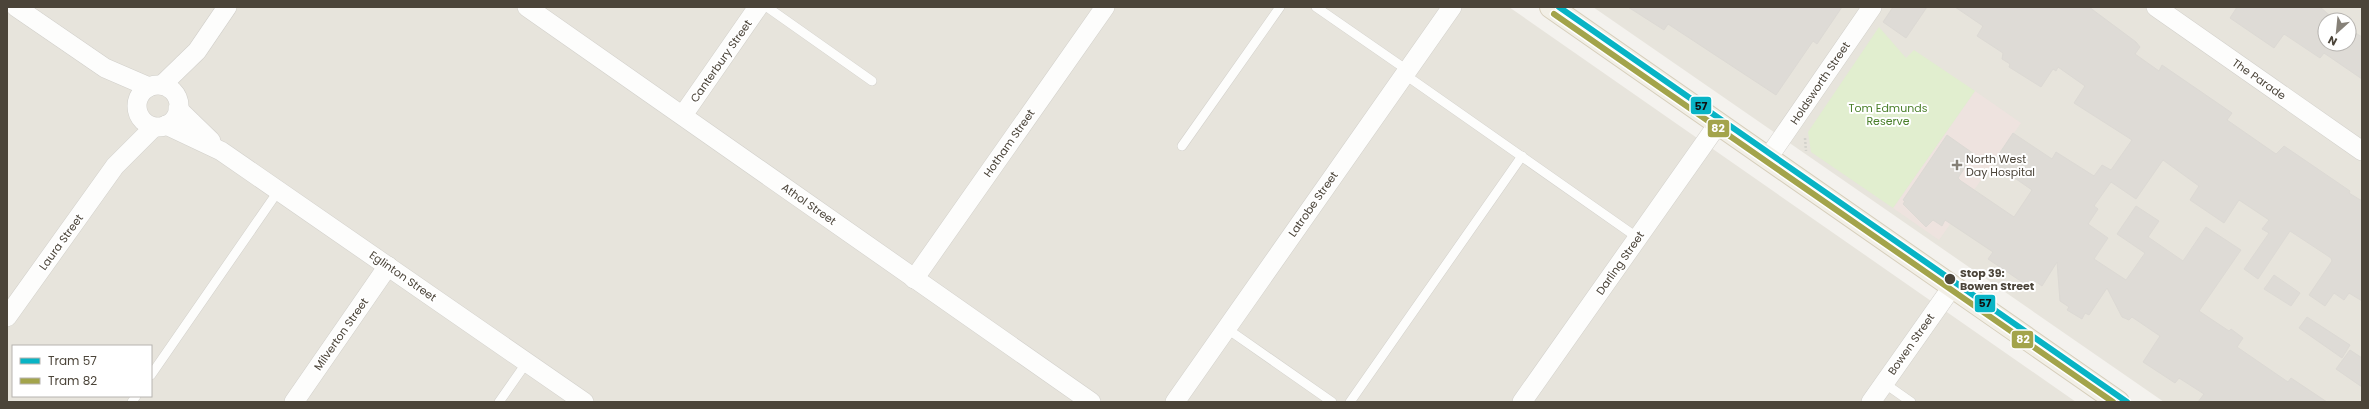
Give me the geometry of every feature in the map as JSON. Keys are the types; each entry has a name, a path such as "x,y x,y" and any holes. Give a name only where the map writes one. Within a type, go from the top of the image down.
{"main road":[{"path":"1551,7 2118,402"}],"street":[{"name":"Eglinton Street","path":"16,7 105,68 166,95 221,151"},
{"path":"166,95 143,91 149,118 172,121 166,95 227,7"},
{"name":"Athol Street","path":"527,7 1091,402"},
{"name":"Canterbury Street","path":"683,115 758,7"},
{"name":"Hotham Street","path":"914,278 1104,7"},
{"name":"Latrobe Street","path":"1175,402 1452,7"},
{"name":"Holdsworth Street","path":"1768,158 1872,7"},
{"name":"The Parade","path":"2156,7 2362,151"},
{"name":"Eglinton Street","path":"105,68 149,118 221,151 584,402"},
{"name":"Laura Street","path":"10,306 149,118"},
{"name":"Darling Street","path":"1522,402 1718,124"},
{"name":"Milverton Street","path":"294,402 388,266"},
{"name":"Bowen Street","path":"1871,402 1952,287"}],"lane":[{"path":"768,7 872,81"},
{"path":"1182,146 1280,7"},
{"path":"1316,7 1638,238"},
{"path":"1350,402 1522,156"},
{"path":"152,374 278,190"},
{"path":"1226,328 1332,402"},
{"path":"499,402 527,362"},
{"path":"1884,383 1911,402"}],"path":[{"path":"1805,137 1806,151"}],"shaded area":[{"path":"7,7 1509,7 2076,402 7,402"},
{"path":"1593,7 2362,7 2362,402 2164,402"},
{"name":"North West Day Hospital","path":"1975,91 2021,123 1939,240 1893,208"}],"green space":[{"name":"Tom Edmunds Reserve","path":"1879,27 1906,58 1914,50 1975,91 1893,208 1811,152 1808,132"}],"building":[{"path":"1628,7 1842,7 1817,44 1813,41 1776,95 1668,24 1664,30"},
{"path":"1893,7 1927,7 1906,38 1883,22"},
{"path":"1955,7 2089,7 2136,42 2140,47 2135,54 2159,71 2162,65 2232,113 2227,120 2276,154 2284,146 2350,191 2349,193 2362,201 2362,301 2349,293 2344,300 2334,293 2325,306 2309,295 2332,261 2331,258 2290,231 2258,279 2244,269 2269,233 2262,229 2269,220 2239,200 2224,223 2190,200 2199,186 2163,160 2136,199 2111,182 2094,206 2098,209 2088,224 2108,238 2094,259 2126,280 2145,253 2117,234 2136,206 2159,221 2148,237 2183,261 2206,227 2241,250 2199,311 2229,331 2231,329 2243,338 2237,347 2288,382 2291,378 2327,402 2198,402 2204,394 2179,378 2175,383 2143,362 2160,336 2132,317 2129,320 2122,317 2107,288 2089,315 2085,313 2082,319 2067,310 2069,307 2060,301 2057,262 2042,286 2035,281 2031,287 2028,286 1988,259 1993,252 1945,220 1942,226 1933,220 1926,227 1903,204 1905,201 1903,200 1947,135 1974,154 1958,178 2014,217 2032,190 1993,163 2013,133 2052,159 2056,152 2094,176 2102,165 2111,170 2132,140 2074,103 2085,86 2058,67 2056,71 2053,69 2041,87 2009,67 2010,64 2002,59 2003,53 1977,36 1983,26"},
{"path":"2237,7 2320,7 2326,12 2317,12 2317,52 2357,52 2357,34 2362,37 2362,79 2324,53 2320,58 2284,34 2274,48 2230,18"},
{"path":"2274,275 2300,293 2291,306 2264,289"},
{"path":"2307,317 2350,345 2342,358 2299,328"},
{"path":"2350,350 2362,358 2362,387 2336,369"}],"tram line":[{"name":"57","path":"1559,7 2127,402"},
{"name":"82","path":"1554,14 2113,402"}],"place":[{"name":"North West Day Hospital","path":"1957,165"},
{"name":"Stop 39: Bowen Street","path":"1950,279"}]}
